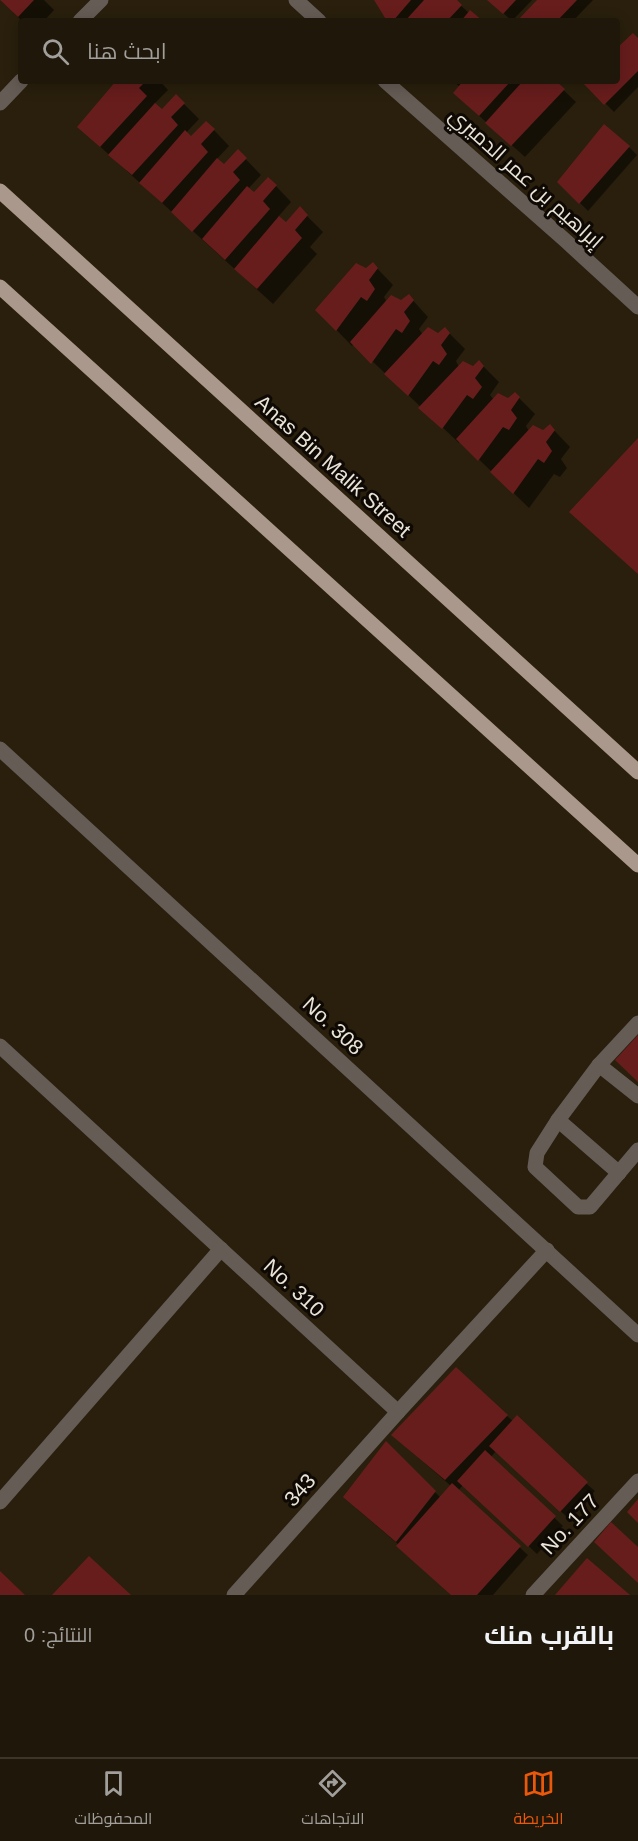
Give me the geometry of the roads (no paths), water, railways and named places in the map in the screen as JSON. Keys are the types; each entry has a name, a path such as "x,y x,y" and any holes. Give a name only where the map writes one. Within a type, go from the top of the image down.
{"main road":[{"name":"Anas Bin Malik Street","path":"0,191 638,772"},
{"path":"0,287 638,866"}],"street":[{"path":"83,18 101,0"},
{"path":"296,0 316,18"},
{"path":"0,103 18,84"},
{"name":"إبراهيم بن عمر الدميري","path":"388,84 638,307"},
{"name":"No. 308","path":"0,749 638,1335"},
{"path":"638,1023 599,1065 558,1120 537,1153 535,1167 578,1207 590,1207 638,1150"},
{"name":"No. 310","path":"0,1046 398,1412"},
{"path":"599,1065 638,1096"},
{"path":"558,1120 619,1173"},
{"path":"0,1502 221,1249"},
{"path":"398,1412 547,1250"},
{"name":"343","path":"234,1595 398,1412"},
{"name":"No. 177","path":"533,1595 638,1481"}]}
